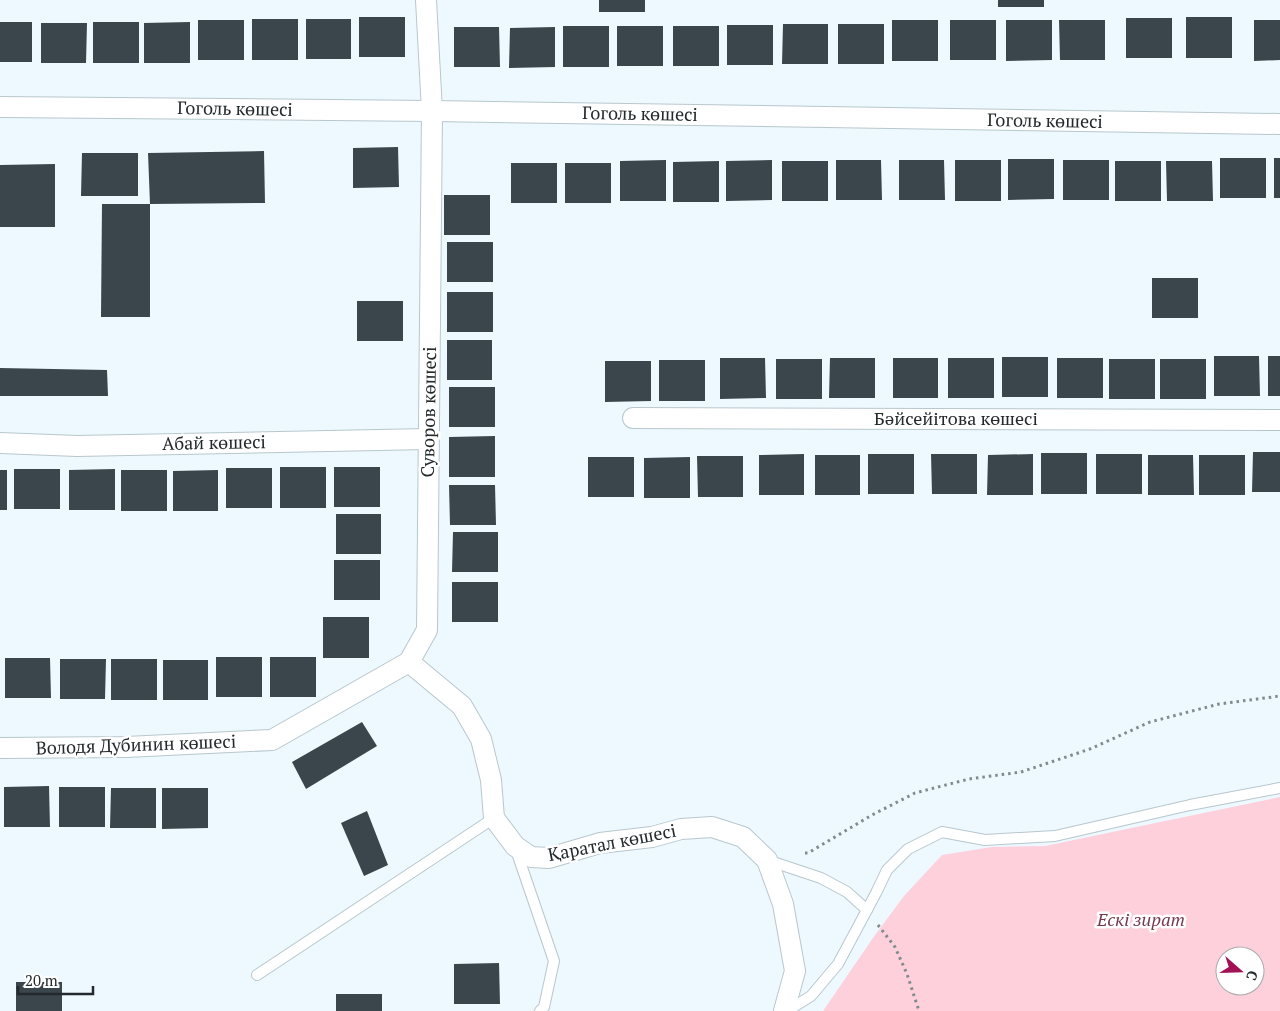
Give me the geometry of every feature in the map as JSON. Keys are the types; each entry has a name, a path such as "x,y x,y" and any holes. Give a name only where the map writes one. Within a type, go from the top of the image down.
{"street":[{"name":"Суворов көшесі","path":"409,662 427,630 432,111 426,0"},
{"name":"Гоголь көшесі","path":"0,107 432,111 1280,124"},
{"name":"Бәйсейітова көшесі","path":"633,418 1280,420"},
{"name":"Абай көшесі","path":"0,443 77,446 428,439"},
{"name":"Володя Дубинин көшесі","path":"0,748 126,747 272,740 409,662"},
{"path":"409,662 462,706 480,739 492,780 494,818"},
{"name":"Қаратал көшесі","path":"494,818 514,846 530,857 549,858 600,843 652,837 682,829 712,827 743,837 767,860 783,904 795,971 786,1011"}],"lane":[{"path":"786,1011 811,996 838,964 887,870 908,849 942,832 985,840 1055,836 1190,805 1280,788"},
{"path":"257,975 494,818"},
{"path":"514,846 554,961 544,1007 540,1011"},
{"path":"767,860 820,878 846,892 867,910"}],"path":[{"path":"767,860 808,853 872,815 915,793 969,779 1021,772 1090,748 1150,722 1219,704 1280,696"},
{"path":"867,910 895,947 919,1011"}],"green space":[{"name":"Ескі зират","path":"1280,797 1280,1011 823,1011 904,896 942,855 992,847 1045,846"}],"building":[{"path":"599,0 645,0 645,12 599,12"},
{"path":"998,0 1044,0 1044,7 998,7"},
{"path":"359,17 405,17 405,57 359,57"},
{"path":"1186,17 1232,17 1232,58 1186,58"},
{"path":"1126,18 1172,18 1172,58 1126,58"},
{"path":"252,19 298,19 298,60 252,60"},
{"path":"306,19 351,19 351,59 306,59"},
{"path":"198,20 244,20 244,60 198,60"},
{"path":"892,20 938,20 938,61 892,61"},
{"path":"950,20 996,20 996,60 950,60"},
{"path":"1006,20 1052,20 1052,60 1006,61"},
{"path":"1059,20 1105,20 1105,60 1060,60"},
{"path":"1254,20 1280,20 1280,60 1254,61"},
{"path":"0,22 32,22 32,62 0,62"},
{"path":"93,22 139,22 139,63 93,63"},
{"path":"190,22 190,63 144,63 144,23"},
{"path":"41,23 87,23 86,63 41,63"},
{"path":"783,24 828,24 828,64 782,64"},
{"path":"838,24 884,24 884,64 838,64"},
{"path":"727,25 773,25 773,65 727,65"},
{"path":"563,26 609,26 609,67 563,67"},
{"path":"617,26 663,26 663,66 617,66"},
{"path":"673,26 719,26 719,66 673,66"},
{"path":"454,27 499,27 500,67 454,67"},
{"path":"555,27 555,67 509,68 510,28"},
{"path":"398,147 399,187 353,188 353,148"},
{"path":"264,151 265,203 150,204 148,153"},
{"path":"82,153 138,153 138,196 81,196"},
{"path":"1220,158 1266,158 1266,198 1220,198"},
{"path":"1274,158 1280,158 1280,198 1274,198"},
{"path":"1008,159 1054,159 1054,199 1008,200"},
{"path":"666,160 666,201 620,201 620,161"},
{"path":"772,160 772,200 726,201 726,161"},
{"path":"836,160 881,160 882,200 836,200"},
{"path":"899,160 944,160 945,200 899,200"},
{"path":"955,160 1001,160 1001,201 955,201"},
{"path":"1063,160 1109,160 1109,200 1063,200"},
{"path":"719,161 719,202 673,202 673,162"},
{"path":"782,161 828,161 828,201 782,201"},
{"path":"1115,161 1161,161 1161,201 1115,201"},
{"path":"1166,161 1212,161 1213,201 1167,201"},
{"path":"511,163 557,163 557,203 511,203"},
{"path":"565,163 611,163 611,203 565,203"},
{"path":"55,164 55,227 0,227 0,165"},
{"path":"444,195 490,195 490,235 444,235"},
{"path":"102,204 150,204 150,317 101,317"},
{"path":"447,242 493,242 493,282 447,282"},
{"path":"1152,278 1198,278 1198,318 1152,318"},
{"path":"447,292 493,292 493,332 447,332"},
{"path":"357,301 403,301 403,341 357,341"},
{"path":"447,340 492,340 492,380 447,380"},
{"path":"1214,356 1259,356 1260,396 1214,396"},
{"path":"1268,356 1280,356 1280,396 1268,396"},
{"path":"1002,357 1048,357 1048,397 1002,397"},
{"path":"720,358 765,358 766,398 720,399"},
{"path":"830,358 875,358 875,398 829,398"},
{"path":"893,358 938,358 938,398 893,398"},
{"path":"948,358 994,358 994,398 948,398"},
{"path":"1057,358 1103,358 1103,398 1057,398"},
{"path":"776,359 822,359 822,399 776,399"},
{"path":"1109,359 1155,359 1155,399 1109,399"},
{"path":"1160,359 1206,359 1206,399 1160,399"},
{"path":"659,360 705,360 705,401 659,401"},
{"path":"605,361 651,361 651,401 605,402"},
{"path":"0,368 107,370 108,396 0,396"},
{"path":"449,387 495,387 495,427 449,427"},
{"path":"495,436 495,477 449,477 449,437"},
{"path":"1253,452 1280,452 1280,492 1252,492"},
{"path":"1041,453 1087,453 1087,494 1041,494"},
{"path":"804,454 804,495 759,495 759,455"},
{"path":"868,454 914,454 914,494 868,494"},
{"path":"931,454 977,454 977,494 932,494"},
{"path":"1033,454 1033,495 987,495 988,455"},
{"path":"1096,454 1142,454 1142,494 1096,494"},
{"path":"815,455 860,455 860,495 815,495"},
{"path":"1148,455 1193,455 1194,495 1148,495"},
{"path":"1199,455 1245,455 1245,495 1199,495"},
{"path":"697,456 743,456 743,497 698,497"},
{"path":"588,457 634,457 634,497 588,497"},
{"path":"690,457 690,498 644,498 644,458"},
{"path":"280,467 326,467 326,508 280,508"},
{"path":"334,467 380,467 380,507 334,507"},
{"path":"226,468 272,468 272,508 226,508"},
{"path":"14,469 60,469 60,509 14,509"},
{"path":"115,469 115,510 69,510 69,470"},
{"path":"0,470 7,470 7,510 0,510"},
{"path":"121,470 167,470 167,511 121,511"},
{"path":"218,470 218,511 173,511 173,471"},
{"path":"449,485 495,485 496,525 450,525"},
{"path":"336,514 381,514 381,554 336,554"},
{"path":"453,532 498,532 498,572 452,572"},
{"path":"334,560 380,560 380,600 334,600"},
{"path":"452,582 498,582 498,622 452,622"},
{"path":"323,617 369,617 369,658 323,658"},
{"path":"216,657 262,657 262,697 216,697"},
{"path":"270,657 316,657 316,697 270,697"},
{"path":"5,658 50,658 51,698 5,698"},
{"path":"60,659 106,659 105,699 60,699"},
{"path":"111,659 157,659 157,700 111,700"},
{"path":"163,660 208,660 208,700 163,700"},
{"path":"362,722 377,746 306,789 292,762"},
{"path":"49,786 50,827 4,827 4,787"},
{"path":"59,787 105,787 105,827 59,827"},
{"path":"111,788 156,788 156,828 110,828"},
{"path":"162,788 208,788 208,828 162,829"},
{"path":"367,811 388,865 364,876 341,823"},
{"path":"499,963 500,1004 454,1004 454,964"},
{"path":"16,982 62,982 62,1011 16,1011"},
{"path":"336,994 382,994 382,1011 336,1011"}]}
